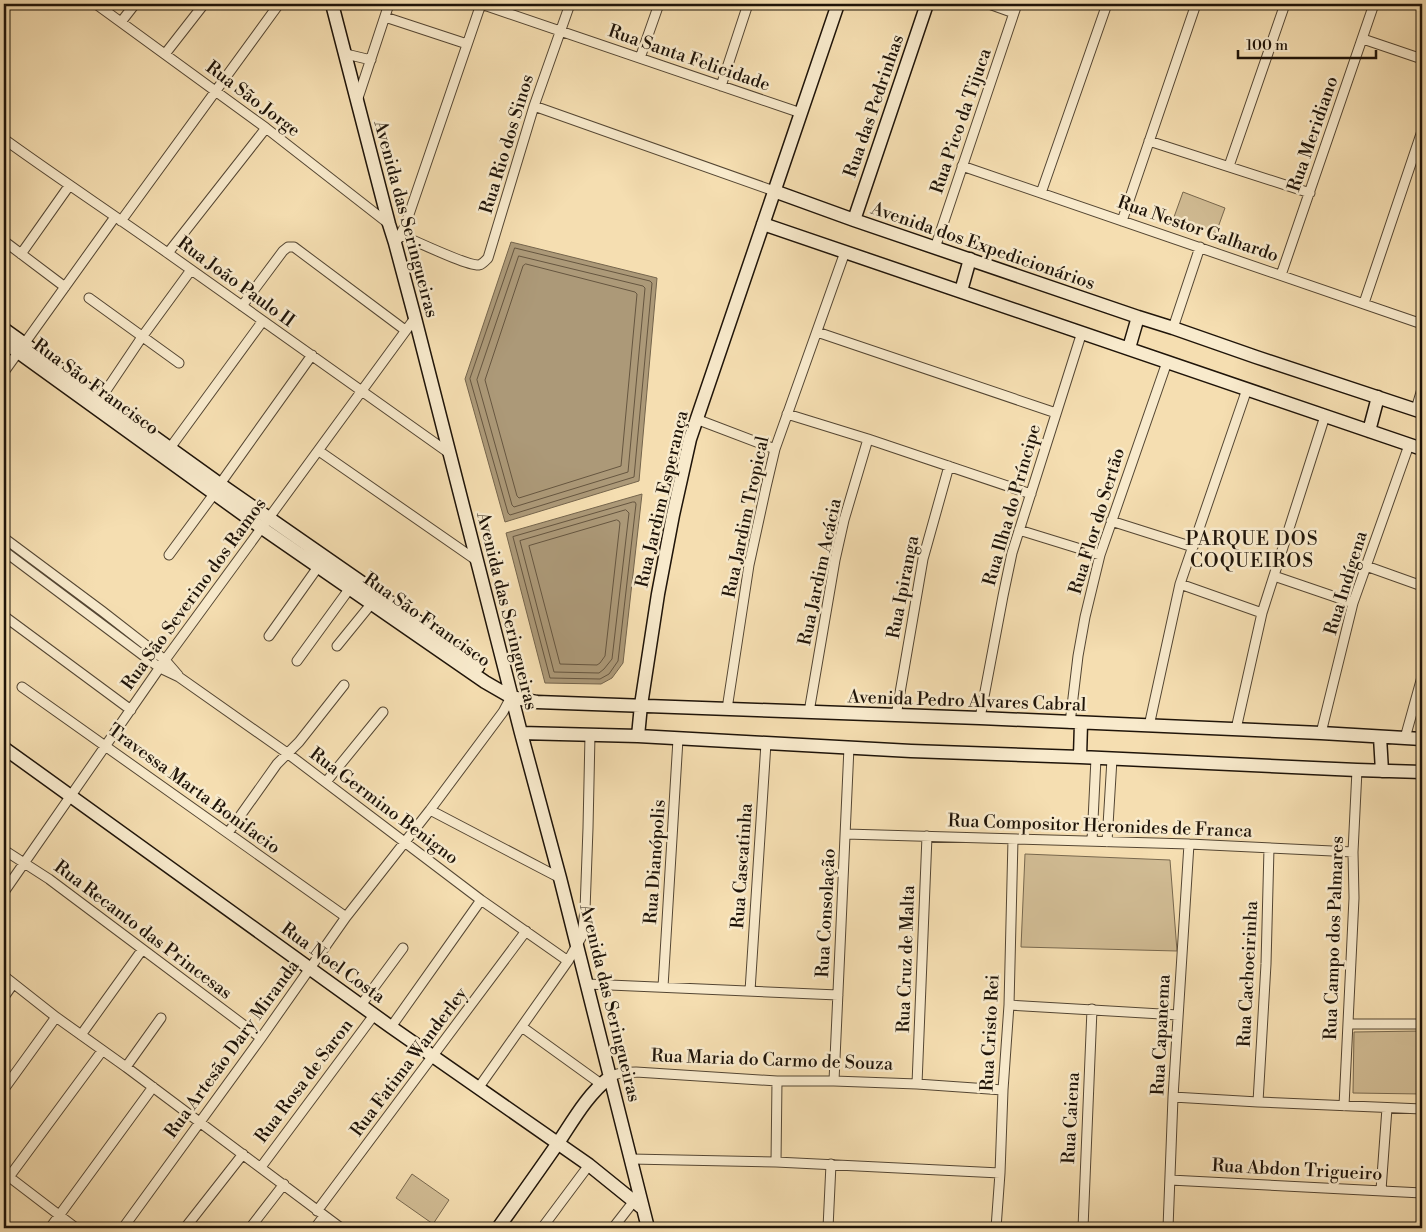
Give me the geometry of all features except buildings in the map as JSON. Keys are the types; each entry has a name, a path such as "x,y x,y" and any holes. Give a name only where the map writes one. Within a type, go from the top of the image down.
{"street":[{"name":"Rua São Jorge","path":"96,4 266,128 389,224"},
{"path":"121,22 135,4"},
{"path":"165,54 204,4"},
{"path":"4,372 279,4"},
{"name":"Avenida das Seringueiras","path":"332,4 389,224 398,239 415,318 476,560 587,984 605,1080 631,1159 638,1204 648,1228"},
{"path":"357,102 390,4"},
{"path":"398,239 481,4"},
{"name":"Rua Santa Felicidade","path":"481,4 801,113"},
{"name":"Rua Rio dos Sinos","path":"398,239 477,265 488,258 534,106 570,4"},
{"path":"640,58 659,4"},
{"path":"721,86 748,4"},
{"name":"Rua Jardim Esperança","path":"638,736 658,594 690,439 838,4"},
{"name":"Rua das Pedrinhas","path":"854,220 928,4"},
{"path":"989,4 1016,8"},
{"path":"1042,193 1107,4"},
{"path":"1122,221 1196,4"},
{"path":"1230,166 1285,4"},
{"name":"Rua Meridiano","path":"1281,275 1374,4"},
{"name":"Rua Pico da Tijuca","path":"936,248 1016,8"},
{"path":"385,17 467,44"},
{"path":"1363,39 1422,59"},
{"path":"346,54 371,60"},
{"name":"Avenida dos Expedicionários","path":"534,106 854,220 1419,411"},
{"path":"168,253 266,128"},
{"path":"1364,304 1422,131"},
{"name":"Rua João Paulo II","path":"4,140 168,253 262,322 312,355 361,392 449,453"},
{"path":"1149,140 1310,193"},
{"name":"Rua Nestor Galhardo","path":"962,166 1422,324"},
{"path":"21,254 69,186"},
{"path":"763,224 1422,449"},
{"path":"4,241 66,287"},
{"path":"242,306 283,251 288,247 294,247 405,330"},
{"path":"1173,328 1200,247"},
{"name":"Rua Jardim Tropical","path":"727,709 749,565 775,448 844,252"},
{"path":"961,291 970,259"},
{"path":"101,398 142,337 191,270"},
{"path":"89,298 179,363"},
{"path":"1129,348 1138,317"},
{"name":"Rua São Severino dos Ramos","path":"4,892 163,664 415,318"},
{"name":"Rua São Francisco","path":"170,448 262,322"},
{"name":"Rua São Francisco","path":"4,329 21,348 217,489 430,630 490,676 511,697"},
{"path":"817,332 1056,412"},
{"name":"Rua Ilha do Príncipe","path":"980,718 1012,553 1082,332"},
{"name":"Rua São Francisco","path":"4,342 21,348 101,398 170,448 217,489"},
{"path":"169,556 312,355"},
{"name":"Rua Flor do Sertão","path":"1075,723 1078,656 1100,555 1167,362"},
{"path":"1149,726 1180,584 1247,389"},
{"path":"1419,411 1422,389"},
{"path":"1369,431 1378,397"},
{"path":"787,414 1031,494"},
{"path":"1236,729 1262,613 1326,416"},
{"path":"696,419 775,448"},
{"name":"Rua Jardim Acácia","path":"809,712 844,520 868,439"},
{"name":"Rua Indígena","path":"1321,733 1353,603 1409,445"},
{"path":"319,452 476,560"},
{"name":"Rua Ipiranga","path":"896,716 923,559 948,466"},
{"path":"1111,521 1194,547"},
{"name":"Rua São Francisco","path":"266,523 318,567 485,682 511,697"},
{"path":"1019,530 1100,555"},
{"name":"Rua Germino Benigno","path":"4,538 102,611 163,664"},
{"name":"Rua Germino Benigno","path":"4,551 288,753 481,900 568,961"},
{"path":"1366,566 1422,586"},
{"path":"269,636 318,567"},
{"path":"1274,576 1353,603"},
{"path":"1180,584 1262,613"},
{"path":"297,660 350,588"},
{"path":"337,646 372,603"},
{"path":"4,616 131,710"},
{"path":"1406,738 1422,677"},
{"path":"228,833 277,764 299,742 344,685"},
{"name":"Travessa Marta Bonifacio","path":"22,687 346,917"},
{"name":"Avenida Pedro Alvares Cabral","path":"511,697 537,702 980,718 1422,739"},
{"name":"Rua Artesão Dary Miranda","path":"123,1228 346,917 430,810 503,712 511,697"},
{"path":"326,782 383,712"},
{"path":"1075,723 1080,757"},
{"path":"521,733 638,736 1422,772"},
{"path":"479,1087 568,961 582,936 585,910 590,735"},
{"path":"1380,736 1382,771"},
{"name":"Rua Dianópolis","path":"663,987 678,739"},
{"name":"Rua Cascatinha","path":"750,991 766,743"},
{"name":"Rua Consolação","path":"834,1081 849,747"},
{"name":"Rua Noel Costa","path":"4,748 374,1015 589,1165 638,1204"},
{"path":"1092,841 1096,758"},
{"path":"1107,842 1112,758"},
{"name":"Rua Campo dos Palmares","path":"1344,1106 1354,898 1353,852 1357,770"},
{"path":"430,810 560,878"},
{"name":"Rua Compositor Heronides de Franca","path":"846,834 1189,844 1353,852"},
{"name":"Rua Cruz de Malta","path":"917,1084 927,836"},
{"name":"Rua Cristo Rei","path":"996,1228 1009,1005 1013,839"},
{"name":"Rua Capanema","path":"1168,1228 1173,1097 1189,844"},
{"name":"Rua Cachoeirinha","path":"1258,1102 1266,964 1269,848"},
{"name":"Rua Recanto das Princesas","path":"4,850 25,863 261,1038"},
{"path":"391,1027 481,900"},
{"name":"Rua Fatima Wanderley","path":"314,1228 321,1213 526,931"},
{"path":"361,1005 403,948"},
{"path":"81,1035 142,950"},
{"path":"4,976 56,1017 341,1228"},
{"path":"4,997 13,984"},
{"path":"587,984 838,995"},
{"path":"1009,1005 1178,1015"},
{"name":"Rua Caiena","path":"1082,1228 1092,1010"},
{"name":"Rua Rosa de Saron","path":"261,1167 374,1015"},
{"path":"4,1089 56,1017"},
{"path":"126,1067 161,1018"},
{"path":"1348,1024 1422,1024"},
{"path":"498,1228 558,1143 584,1102 605,1080 522,1027"},
{"path":"76,1228 6,1175 102,1051"},
{"name":"Rua Maria do Carmo de Souza","path":"605,1080 616,1074 636,1072 777,1081 917,1084 1003,1090"},
{"path":"776,1162 777,1081"},
{"path":"50,1228 153,1087"},
{"path":"1173,1097 1422,1109"},
{"path":"1382,1190 1387,1108"},
{"path":"185,1228 243,1154"},
{"path":"631,1159 832,1164 1000,1173"},
{"path":"828,1228 832,1164"},
{"path":"542,1228 589,1165"},
{"name":"Rua Abdon Trigueiro","path":"1170,1180 1422,1193"},
{"path":"250,1228 284,1184"},
{"path":"613,1228 638,1204"}],"shaded area":[{"path":"1183,192 1225,208 1216,233 1174,217"},
{"path":"1025,854 1170,860 1177,951 1021,947"},
{"path":"1422,1031 1422,1094 1353,1093 1354,1032"},
{"path":"412,1174 449,1200 433,1224 396,1198"}],"water":[{"path":"511,242 657,278 639,481 505,522 465,379"},
{"path":"642,494 623,663 612,678 601,684 545,683 506,533"}],"district":[{"name":"PARQUE DOS COQUEIROS","path":"1252,550"}]}
